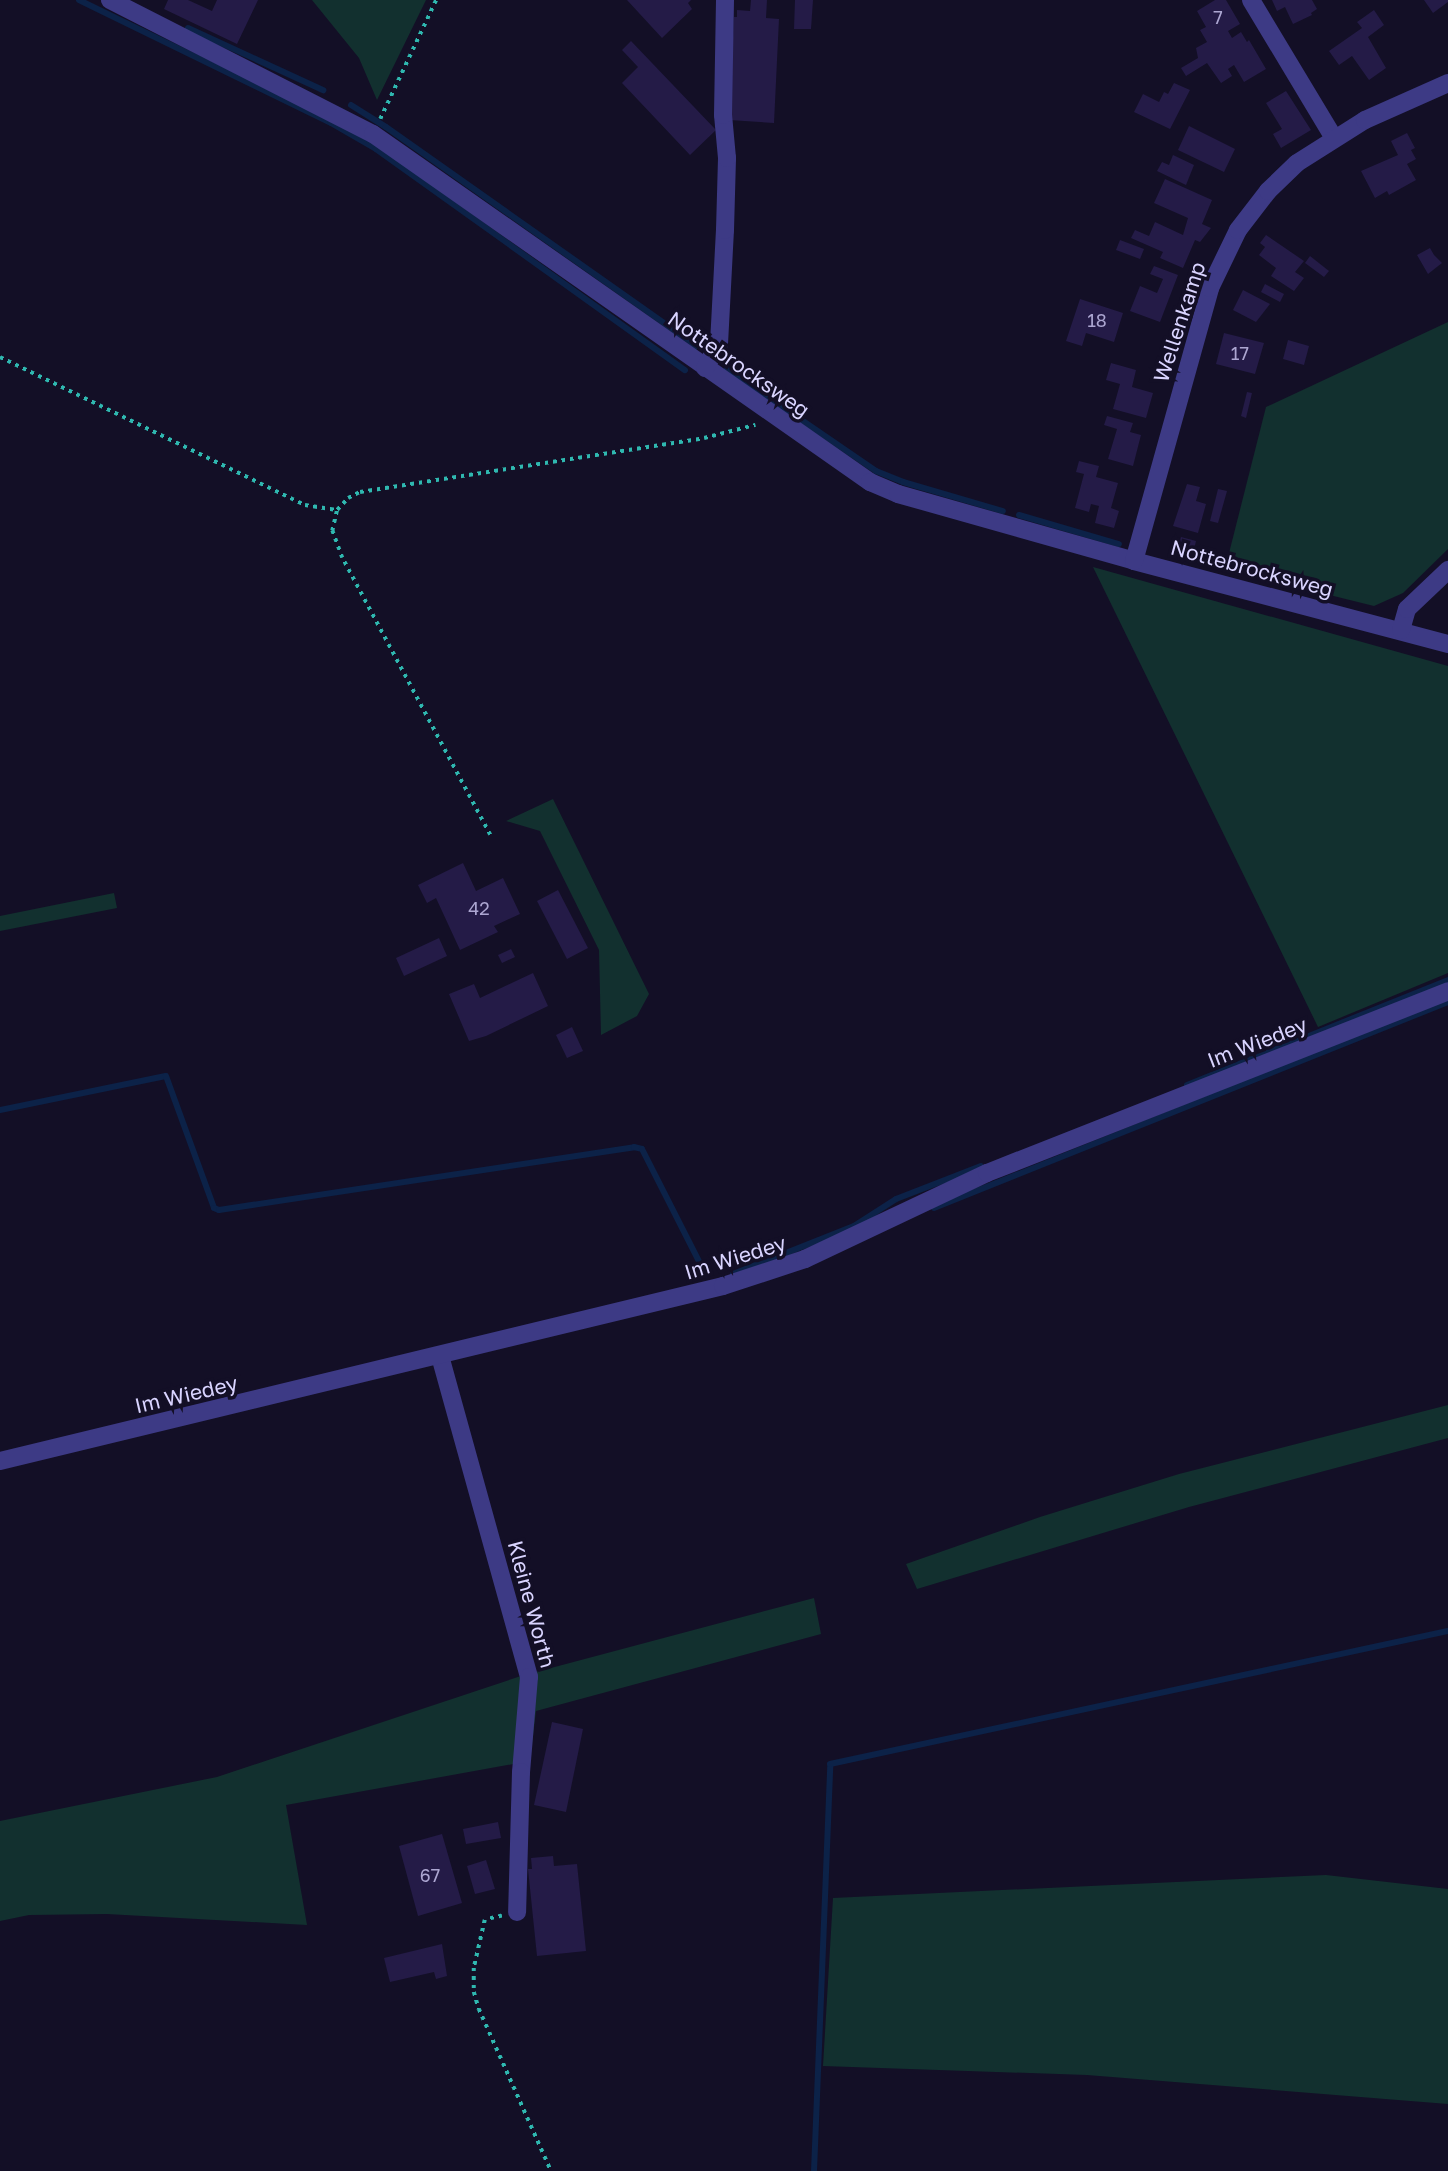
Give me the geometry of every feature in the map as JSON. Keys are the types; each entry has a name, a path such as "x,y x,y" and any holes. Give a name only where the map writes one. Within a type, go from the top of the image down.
{"street":[{"name":"Nottebrocksweg","path":"110,0 373,134 766,412 870,482 898,494 1134,561 1448,644"},
{"path":"705,368 719,344 727,158 723,115 725,0"},
{"path":"1251,0 1334,138"},
{"name":"Wellenkamp","path":"1134,561 1210,288 1238,230 1268,191 1297,163 1334,138 1448,83"},
{"path":"1401,630 1407,609 1448,570"},
{"name":"Im Wiedey","path":"0,1461 723,1286 804,1259 987,1173 1448,991"},
{"name":"Kleine Worth","path":"440,1356 530,1677 521,1772 517,1912"}],"path":[{"path":"373,134 436,0"},
{"path":"0,357 305,505 337,510"},
{"path":"490,835 342,558 332,531 337,510 348,498 360,492 748,429 758,423 766,412"},
{"path":"517,1912 485,1920 474,1968 474,1992 551,2171"}],"green space":[{"path":"312,0 426,0 377,100 359,58"},
{"path":"1448,322 1448,549 1403,593 1374,606 1225,569 1266,407"},
{"path":"1093,567 1448,666 1448,973 1318,1027"},
{"path":"553,799 649,994 637,1016 601,1035 599,950 540,831 506,821"},
{"path":"114,893 117,908 0,931 0,916"},
{"path":"1448,1405 1448,1438 1189,1507 917,1589 906,1564 1040,1517 1179,1474"},
{"path":"814,1598 821,1634 536,1711 530,1761 286,1805 307,1925 107,1914 29,1915 0,1921 0,1821 217,1777 521,1676"},
{"path":"1326,1875 1448,1889 1448,2104 1087,2075 823,2066 833,1898"}],"building":[{"path":"168,0 188,0 212,11 217,0 258,0 237,44 164,9"},
{"path":"627,0 691,0 688,3 692,9 662,38"},
{"path":"751,0 767,0 766,18 779,19 774,123 729,120 734,17 737,17 737,10 750,11"},
{"path":"795,0 813,0 811,29 794,29"},
{"path":"1215,0 1226,0 1240,24 1228,31 1232,38 1241,32 1247,42 1249,40 1266,69 1244,82 1234,65 1228,69 1232,76 1221,83 1207,63 1186,76 1181,68 1198,58 1196,48 1207,42 1200,30 1206,27 1197,11"},
{"path":"1272,0 1312,0 1317,9 1312,15 1293,24 1285,7 1277,11"},
{"path":"1424,0 1448,0 1448,2 1433,13"},
{"path":"1374,10 1384,25 1368,37 1386,68 1369,80 1352,56 1339,65 1329,51 1362,28 1357,22"},
{"path":"631,41 716,130 690,155 622,83 638,67 622,50"},
{"path":"1174,83 1190,90 1170,129 1134,112 1143,94 1159,102 1164,92 1168,94"},
{"path":"1286,91 1311,130 1281,148 1273,134 1282,129 1266,103"},
{"path":"1189,126 1235,149 1224,172 1178,150"},
{"path":"1407,133 1415,148 1411,150 1416,159 1407,164 1416,180 1389,195 1387,191 1375,198 1361,171 1398,155 1391,141"},
{"path":"1173,155 1194,165 1186,185 1157,171 1162,162 1169,165"},
{"path":"1165,179 1212,200 1202,224 1211,228 1200,242 1195,240 1183,268 1160,258 1163,252 1131,238 1135,230 1149,236 1155,222 1183,235 1188,218 1154,203"},
{"path":"1266,235 1304,261 1295,272 1304,278 1294,291 1271,276 1276,268 1259,255 1265,247 1260,243"},
{"path":"1120,240 1144,249 1140,259 1116,250"},
{"path":"1430,248 1442,263 1428,274 1417,255"},
{"path":"1310,256 1329,271 1324,277 1305,263"},
{"path":"1154,266 1178,275 1160,322 1130,311 1140,286 1157,293 1163,279 1150,274"},
{"path":"1265,284 1284,294 1280,302 1261,292"},
{"path":"1243,290 1270,304 1256,322 1233,310"},
{"path":"1080,299 1123,313 1114,342 1086,333 1082,346 1066,341"},
{"path":"1224,333 1264,343 1255,374 1216,364"},
{"path":"1171,338 1181,341 1177,357 1166,355"},
{"path":"1288,340 1309,346 1304,365 1283,359"},
{"path":"1111,363 1136,370 1132,387 1153,393 1146,418 1113,409 1120,384 1106,380"},
{"path":"1247,392 1252,393 1246,418 1241,416"},
{"path":"1107,416 1133,423 1130,432 1141,435 1133,466 1108,459 1117,429 1104,425"},
{"path":"1079,461 1099,466 1096,477 1118,483 1111,508 1119,511 1114,528 1095,523 1099,506 1091,504 1089,512 1075,508 1084,474 1076,472"},
{"path":"1187,484 1200,487 1196,501 1206,504 1198,533 1173,526"},
{"path":"1218,489 1227,491 1218,523 1210,521"},
{"path":"1181,537 1196,541 1192,559 1176,554"},
{"path":"463,863 476,891 503,878 520,914 494,926 498,932 460,950 436,898 427,903 418,885"},
{"path":"558,890 588,948 567,959 537,901"},
{"path":"439,938 447,956 404,976 396,958"},
{"path":"511,949 515,957 502,963 498,955"},
{"path":"533,973 548,1006 486,1036 469,1041 449,994 474,984 480,998"},
{"path":"572,1027 583,1051 567,1058 556,1035"},
{"path":"552,1722 583,1729 566,1812 534,1805"},
{"path":"498,1822 501,1838 466,1844 463,1829"},
{"path":"442,1834 462,1903 418,1916 399,1846"},
{"path":"553,1856 554,1866 577,1864 586,1951 537,1956 528,1869 532,1869 531,1858"},
{"path":"486,1860 495,1889 475,1894 467,1866"},
{"path":"442,1944 447,1976 436,1979 434,1972 390,1982 384,1958"}],"waterway":[{"path":"79,0 331,123 376,149 685,370"},
{"path":"188,28 323,90"},
{"path":"351,105 697,346"},
{"path":"727,369 876,471 903,482 1003,511"},
{"path":"1019,515 1119,544"},
{"path":"1187,1085 1448,980"},
{"path":"934,1208 1448,1002"},
{"path":"0,1110 166,1076 214,1208 219,1210 634,1147 642,1149 706,1275"},
{"path":"733,1274 854,1226 896,1199 981,1166"},
{"path":"814,2171 830,1764 1448,1631"}]}
